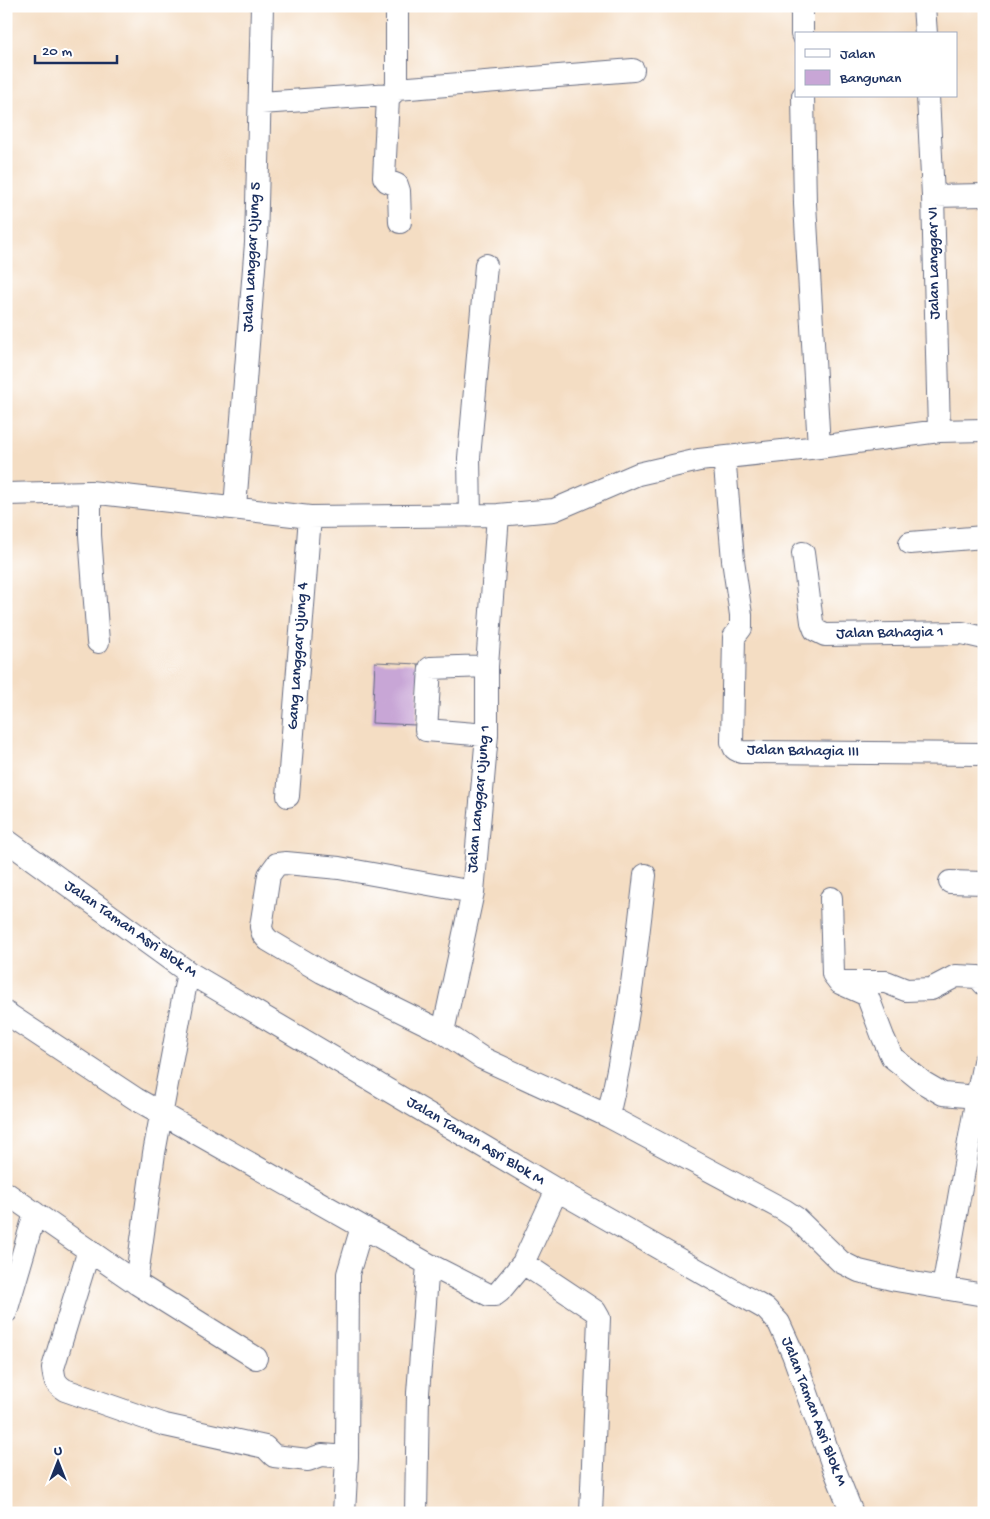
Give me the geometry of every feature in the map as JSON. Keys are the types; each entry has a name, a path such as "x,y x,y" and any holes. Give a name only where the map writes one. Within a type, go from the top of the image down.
{"street":[{"name":"Jalan Langgar Ujung 5","path":"235,507 256,243 262,6"},
{"path":"397,6 394,92 388,98 384,177 386,181 398,185 400,222"},
{"path":"802,6 802,32"},
{"path":"924,6 926,32"},
{"path":"260,103 633,70"},
{"path":"803,98 805,204 819,447"},
{"name":"Jalan Langgar VI","path":"928,98 933,196 939,431"},
{"path":"933,196 984,194"},
{"path":"470,516 469,458 486,265"},
{"path":"6,494 90,492 310,517 498,515 554,510 638,474 699,460 939,431 984,430"},
{"name":"Jalan Bahagia III","path":"726,458 725,466 733,560 741,614 741,628 734,637 732,742 735,749 741,752 984,754"},
{"path":"90,492 90,535 98,642"},
{"name":"Jalan Langgar Ujung 1","path":"443,1032 322,972 268,940 263,934 262,926 269,874 277,864 286,863 339,868 473,892 487,735 487,666 498,515"},
{"name":"Gang Langgar Ujung 4","path":"288,796 310,517"},
{"path":"910,543 984,537"},
{"name":"Jalan Bahagia 1","path":"803,553 812,622 815,630 825,635 962,633 984,638"},
{"path":"487,666 430,668 426,730 487,735"},
{"name":"Jalan Taman Asri Blok M","path":"6,840 188,972 557,1190 766,1309 779,1322 793,1354 848,1511"},
{"path":"608,1116 628,1016 645,876"},
{"path":"950,882 984,882"},
{"path":"473,892 443,1032 482,1058 608,1116 784,1210 796,1218 841,1262 878,1275 984,1295"},
{"path":"831,898 833,974 840,983 867,995 892,1057 924,1083 943,1094 977,1097"},
{"path":"136,1283 154,1153 188,972"},
{"path":"840,983 886,982 906,990 931,990 956,976 978,977 984,984"},
{"path":"6,1013 136,1099 428,1264 489,1295 495,1295 499,1292 523,1263 557,1190"},
{"path":"944,1288 984,1062"},
{"path":"6,1193 136,1283 256,1358"},
{"path":"6,1312 34,1214"},
{"path":"344,1513 347,1457 348,1274 362,1227"},
{"path":"89,1250 53,1368 56,1385 65,1390 165,1425 265,1447 274,1456 308,1460 322,1455 347,1457"},
{"path":"523,1263 595,1311 599,1318 591,1513"},
{"path":"416,1513 418,1393 428,1264"}],"building":[{"path":"375,662 419,664 416,725 372,723"}]}
